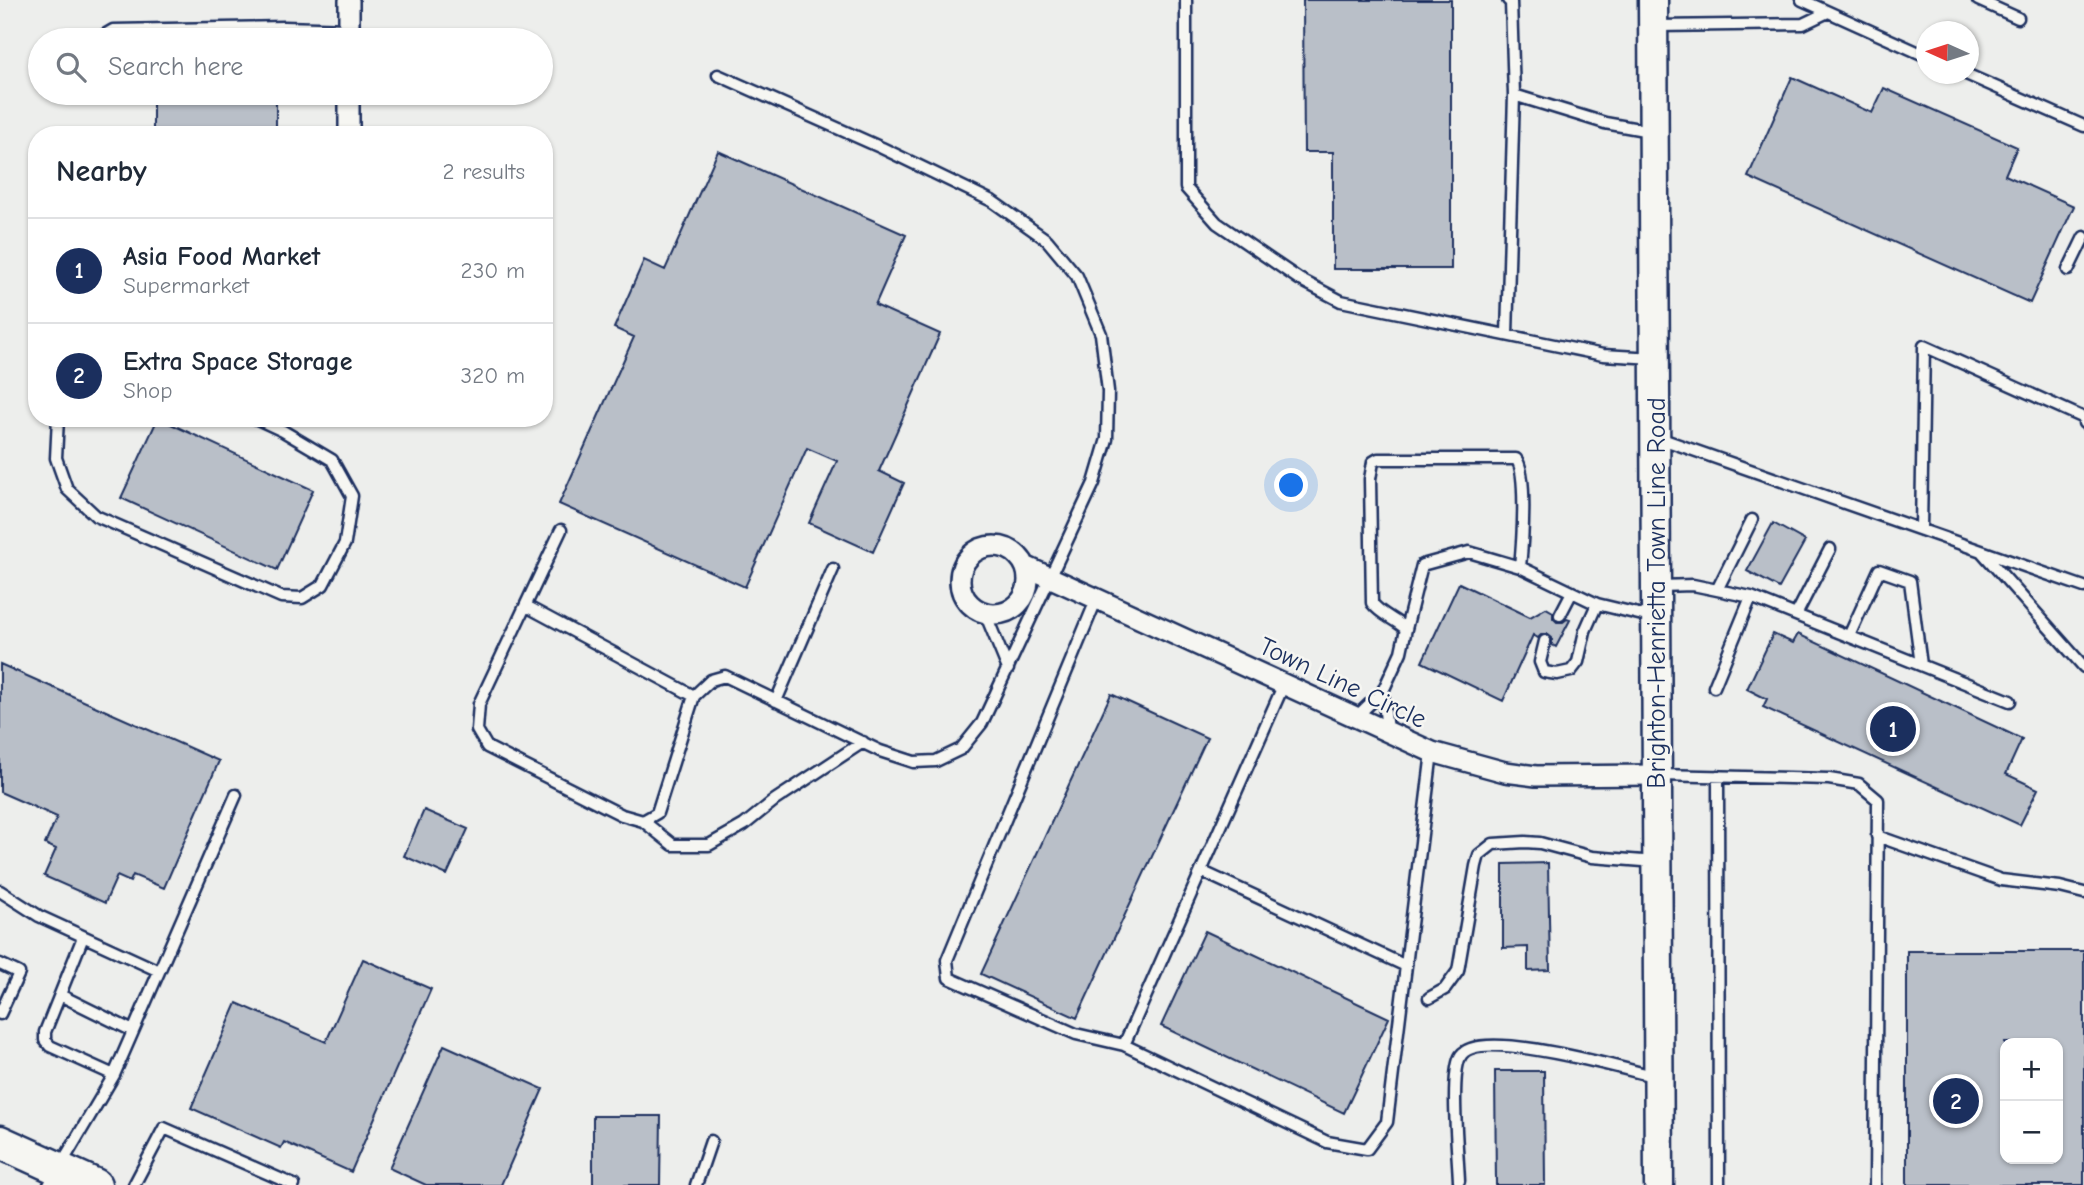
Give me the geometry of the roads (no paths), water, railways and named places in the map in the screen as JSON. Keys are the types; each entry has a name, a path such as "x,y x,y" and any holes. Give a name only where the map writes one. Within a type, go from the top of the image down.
{"main road":[{"path":"0,1142 53,1176 95,1185"}],"street":[{"path":"349,0 349,28"},
{"name":"Brighton-Henrietta Town Line Road","path":"1653,13 1658,1185"},
{"path":"349,105 349,126"},
{"name":"Town Line Circle","path":"985,613 975,609 961,592 959,580 967,558 976,550 986,546 998,546 1009,549 1025,566 1432,752 1505,772 1536,776 1656,775"},
{"path":"985,613 996,614 1016,606 1027,587 1025,566"}],"lane":[{"path":"1186,0 1186,188 1217,223 1299,279 1341,301 1603,355 1655,358"},
{"path":"1507,335 1514,95 1511,2 1508,0"},
{"path":"1802,0 1916,51"},
{"path":"1978,0 2018,18"},
{"path":"1653,13 1803,24 1828,12"},
{"path":"227,28 293,28"},
{"path":"643,821 657,813 694,696 711,680 725,676 863,743 914,762 936,761 961,750 982,723 1008,669 1094,483 1107,439 1108,391 1101,334 1077,276 1047,240 992,201 882,148 718,75"},
{"path":"1979,80 2084,126"},
{"path":"1514,95 1605,123 1654,132"},
{"path":"2068,270 2084,237"},
{"path":"1920,530 1924,346 2084,418 2084,423"},
{"path":"58,427 56,458 67,489 96,516 281,597 302,598 323,585 345,543 352,496 332,460 274,427"},
{"path":"283,431 285,427"},
{"path":"1655,437 2084,587"},
{"path":"1406,629 1399,622 1388,618 1372,603 1370,479 1373,463 1378,459 1516,459 1522,470 1520,567"},
{"path":"1718,588 1752,520"},
{"path":"561,530 480,704 477,730 486,747 622,816 643,821 673,845 709,845 744,825 775,800 863,743"},
{"path":"1796,615 1830,549"},
{"path":"1982,551 2084,667"},
{"path":"1356,717 1383,691 1401,652 1422,565 1469,552 1520,567 1597,604 1656,618"},
{"path":"776,701 833,569"},
{"path":"1849,636 1879,570 1910,581 1921,665"},
{"path":"1656,586 1693,585 1718,588 1751,597 2010,701"},
{"path":"1560,615 1572,592"},
{"path":"1714,687 1751,597"},
{"path":"1097,598 947,960 949,978 1076,1034 1124,1045 1327,1142 1367,1149 1387,1122 1432,752"},
{"path":"1545,642 1540,662 1545,672 1557,674 1571,671 1578,662 1585,631 1597,604"},
{"path":"526,606 694,696"},
{"path":"985,613 1008,669"},
{"path":"1124,1045 1284,684"},
{"path":"1383,691 1387,732"},
{"path":"1656,775 1829,779 1859,784 1878,800 1875,1185"},
{"path":"1718,776 1719,1185"},
{"path":"53,1176 114,1075 236,795"},
{"path":"1877,836 2001,880 2084,893"},
{"path":"1429,998 1445,989 1458,971 1476,866 1479,855 1485,849 1493,845 1541,843 1592,857 1657,862"},
{"path":"1201,871 1406,966"},
{"path":"0,891 39,916 159,971"},
{"path":"83,937 45,1032 46,1040 50,1046 114,1075"},
{"path":"0,964 19,973 0,1014"},
{"path":"60,995 133,1031"},
{"path":"1460,1181 1455,1082 1461,1054 1467,1049 1475,1046 1524,1047 1658,1077"},
{"path":"134,1185 164,1128 295,1185"},
{"path":"696,1185 711,1141"}],"place":[{"name":"Asia Food Market","path":"1893,729"},
{"name":"Extra Space Storage","path":"1956,1101"}]}
